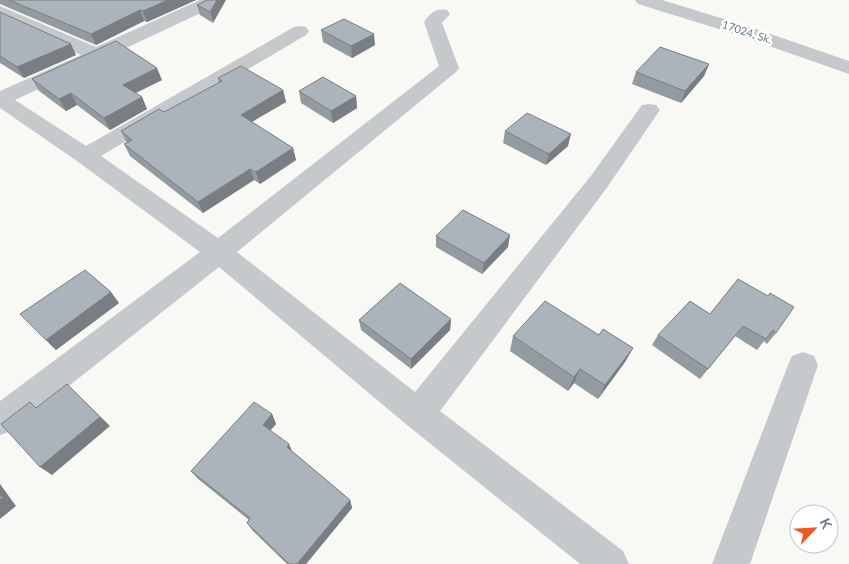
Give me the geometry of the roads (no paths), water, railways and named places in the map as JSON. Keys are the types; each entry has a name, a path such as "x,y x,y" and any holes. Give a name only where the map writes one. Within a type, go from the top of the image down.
{"street":[{"name":"17024. Sk.","path":"644,0 744,31 849,68"},
{"path":"0,99 202,2"},
{"path":"0,11 95,54"},
{"path":"0,420 219,252 449,68 433,22 441,14"},
{"path":"85,156 300,31"},
{"path":"0,99 85,156 219,252 418,414 610,564"},
{"path":"418,414 598,182 649,110"},
{"path":"731,564 803,365"}]}
